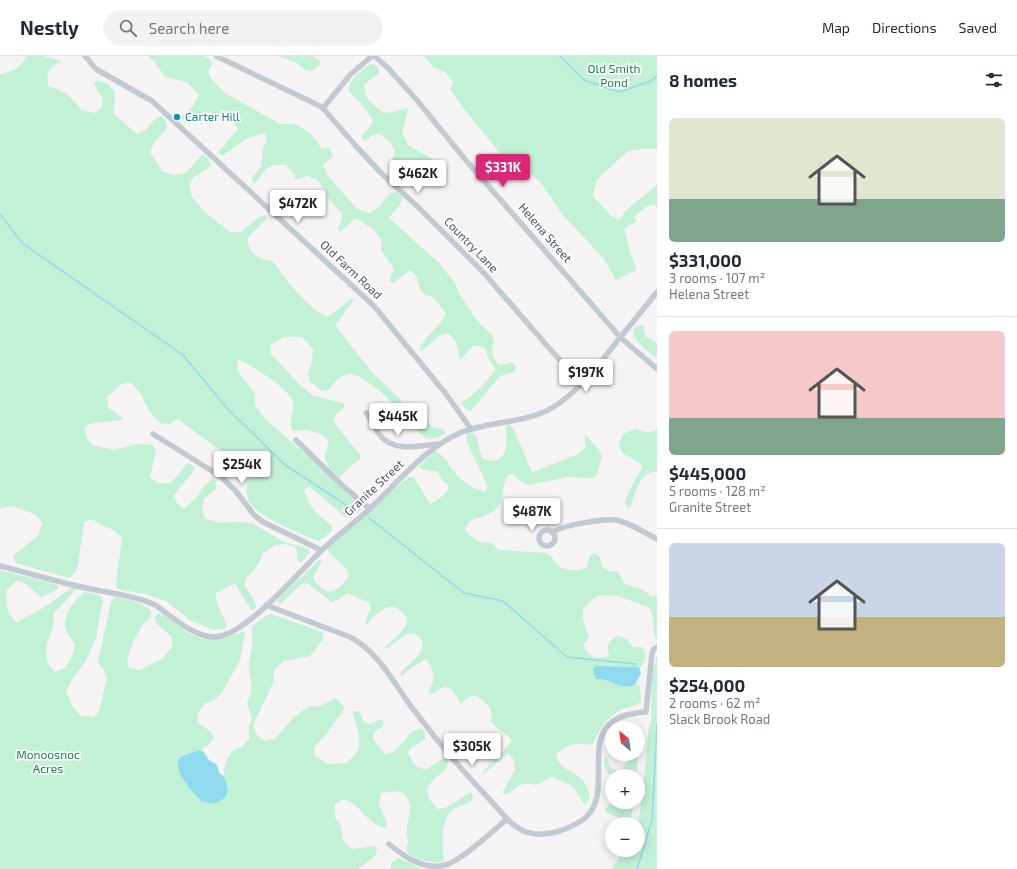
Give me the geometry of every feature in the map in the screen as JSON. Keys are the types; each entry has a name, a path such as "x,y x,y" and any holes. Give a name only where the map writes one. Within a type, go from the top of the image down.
{"street":[{"name":"Old Farm Road","path":"85,56 96,69 152,101 374,306 446,394 472,429"},
{"name":"Country Lane","path":"216,56 323,108 383,175 418,207 483,272 548,348 582,384"},
{"path":"323,108 350,75 373,56"},
{"name":"Helena Street","path":"373,56 387,66 464,158 620,336 657,369"},
{"name":"Granite Street","path":"0,566 84,588 117,594 155,604 194,632 216,637 231,633 266,605 305,568 321,550 370,509 422,458 440,444 472,429 500,422 523,419 542,413 558,405 582,384 657,292"},
{"path":"366,413 380,435 390,444 400,447 413,447 440,444"},
{"path":"153,434 220,476 235,490 254,515 263,522 321,550"},
{"path":"296,440 342,485 370,509"},
{"path":"553,532 567,526 614,519 627,523 657,539"},
{"path":"266,605 350,637 367,648 390,674 412,707 442,746 507,818 516,827 524,832 535,834 547,834 575,825 586,817 595,804 598,788 598,758 601,738 612,721 621,716 632,713 646,712 652,653 657,647"},
{"path":"389,844 412,860 425,865 447,865 467,852 507,818"}],"green space":[{"path":"27,56 43,56 62,61 54,65 49,70 48,86 66,93 82,110 95,113 102,107 103,98 98,92 94,82 98,80 109,85 115,92 114,114 137,134 146,130 154,120 161,116 165,120 167,128 154,143 150,152 162,171 174,175 186,173 202,155 208,158 211,166 193,178 189,184 192,197 206,213 230,232 241,232 259,217 265,215 267,218 247,239 248,245 256,256 264,260 274,262 298,293 321,314 328,317 351,299 355,298 335,325 371,371 409,408 426,418 432,427 443,429 445,434 434,438 424,437 389,399 372,385 356,375 350,374 343,376 337,380 329,390 322,391 309,381 308,373 312,362 313,349 302,337 284,337 270,345 271,354 300,385 313,396 343,403 345,407 337,413 333,421 360,455 360,460 355,462 339,478 329,467 324,457 329,441 312,431 293,431 291,420 293,403 290,397 278,384 238,359 237,370 255,394 255,405 265,419 360,504 361,509 351,516 345,517 309,487 304,490 311,507 332,525 332,531 319,541 279,524 259,512 252,505 247,495 250,465 236,456 218,449 178,419 169,424 160,423 150,412 140,393 131,382 121,384 107,397 108,407 124,419 93,423 84,427 87,438 92,445 113,450 137,444 152,445 156,451 150,477 158,483 171,483 188,463 195,467 192,473 173,496 177,503 184,509 197,497 204,486 212,479 216,481 216,489 204,499 202,512 206,519 220,523 252,523 286,543 308,548 310,552 301,563 297,559 297,549 287,544 276,545 263,553 258,565 247,577 244,584 255,602 256,608 251,610 235,583 216,593 217,603 227,628 213,630 190,620 166,601 145,594 117,589 116,583 122,538 115,531 91,519 84,522 78,565 75,573 69,578 16,563 13,556 38,536 42,524 37,515 12,506 0,508 0,74 16,69 22,64"},
{"path":"148,56 204,56 209,58 213,63 208,72 213,81 225,93 280,124 295,124 310,133 322,149 329,148 333,156 323,165 328,176 357,209 370,213 378,208 390,193 396,192 403,198 399,206 389,218 438,262 455,283 459,293 480,324 492,335 494,342 492,348 493,357 498,364 503,365 512,362 516,367 514,372 500,376 471,411 466,410 461,402 480,388 495,369 488,358 486,349 480,346 473,346 461,359 454,340 447,333 439,336 422,351 419,350 446,313 432,296 426,295 420,289 417,278 410,270 393,283 389,281 394,269 381,250 381,239 374,230 356,218 340,232 338,228 342,220 342,213 331,202 318,180 307,176 296,180 293,173 286,165 275,165 269,167 253,184 252,178 261,167 263,148 267,140 265,133 248,138 222,156 218,152 238,129 225,116 211,113 200,116 190,123 184,122 182,116 193,106 199,95 187,82 165,77 154,61"},
{"path":"278,56 312,56 320,61 319,66 312,71 305,70 297,63"},
{"name":"Old Smith Pond","path":"424,56 657,56 657,149 628,151 597,179 593,196 610,215 620,220 625,211 657,185 657,207 654,204 646,207 634,217 637,221 624,229 636,270 616,280 604,259 562,214 541,183 530,172 514,168 508,163 464,109 450,89 453,83 452,80 444,71 434,68"},
{"path":"371,64 375,65 379,69 379,73 364,84 365,94 370,102 381,111 389,113 408,108 402,130 408,145 429,157 439,167 444,176 443,178 427,166 397,164 392,161 395,152 390,142 380,134 374,134 365,141 361,137 371,125 373,120 361,103 349,92 349,88 353,79 363,69"},
{"path":"643,325 645,336 657,343 657,358 639,343 634,335 633,330 637,326"},
{"path":"509,424 513,428 533,472 578,454 585,448 585,434 602,456 597,475 593,478 567,477 529,485 521,482 513,474 509,474 505,480 502,499 499,505 487,515 470,521 465,529 469,535 480,542 491,543 499,550 546,553 559,566 569,570 577,570 587,567 590,555 596,553 600,558 602,567 609,571 618,572 624,583 642,589 650,596 657,596 657,640 649,607 620,597 605,595 597,596 591,600 583,610 583,620 589,637 583,645 588,653 597,658 609,656 608,646 612,640 618,636 627,639 633,647 642,647 646,654 641,667 596,666 596,679 624,686 640,686 641,702 623,709 605,721 594,743 588,745 571,745 556,755 562,766 580,778 585,784 589,791 589,801 585,804 573,788 568,784 552,777 535,785 526,783 520,785 507,794 502,793 515,770 514,760 509,754 503,756 484,774 483,772 511,743 511,739 491,721 492,716 490,708 478,697 474,695 466,699 461,704 452,690 445,686 430,695 428,692 431,688 433,672 426,659 409,669 402,676 400,675 420,653 422,641 417,635 407,634 386,649 385,647 403,630 407,622 407,617 397,608 389,607 380,611 367,625 365,622 371,607 369,603 348,593 332,602 307,583 302,584 280,604 277,602 279,598 320,559 322,561 313,577 317,584 328,592 343,584 349,575 347,570 327,549 408,477 414,477 430,504 442,496 449,486 442,480 438,472 418,467 435,451 443,457 455,473 463,480 471,486 485,492 488,487 466,440 467,434 472,432 476,436 482,458 490,461 497,460 504,454 506,448 506,427"},
{"path":"635,429 649,433 657,429 657,471 646,475 642,479 636,489 631,506 627,508 625,502 629,491 642,468 641,464 622,453 619,444 623,434"},
{"name":"Monoosnoc Acres","path":"0,570 58,585 58,589 41,597 24,583 17,580 7,590 7,608 16,623 50,604 72,587 75,589 54,613 53,628 47,643 46,659 50,667 55,672 65,668 72,656 75,644 65,627 65,619 72,606 85,592 99,595 103,599 96,638 85,662 73,678 66,691 71,704 81,716 94,717 99,711 107,678 98,662 111,602 114,597 139,603 151,611 150,618 143,624 133,642 127,659 129,668 139,670 162,659 172,647 172,637 156,623 155,617 158,613 198,638 211,640 225,638 244,631 245,633 240,661 220,695 213,701 205,703 197,715 198,723 210,731 214,738 208,745 182,756 180,774 189,788 201,801 228,790 224,778 225,765 233,750 242,747 249,739 249,727 252,720 247,703 252,688 249,660 252,648 252,627 264,617 271,614 322,632 324,634 322,641 310,656 283,661 274,670 274,681 253,725 257,735 265,741 275,739 295,716 310,706 318,707 336,698 345,708 327,733 314,747 315,756 328,764 347,763 359,747 359,737 353,711 359,711 364,722 370,724 382,719 384,723 382,727 374,732 373,739 385,754 393,752 403,743 410,733 421,728 425,732 425,739 410,749 408,754 416,766 426,770 445,757 448,761 446,769 433,780 427,789 429,798 437,809 445,808 471,792 473,796 471,802 456,808 450,812 446,818 443,832 444,861 430,862 408,854 407,826 410,805 408,800 400,791 381,793 379,805 387,823 385,828 375,824 350,802 343,799 335,804 335,817 341,826 343,841 352,849 376,846 377,851 375,856 358,869 0,869"},
{"path":"657,659 657,869 611,869 619,857 645,857 645,817 639,817 640,809 645,809 645,769 649,727 651,722 652,672"},
{"path":"605,758 605,761 608,761 610,766 614,769 606,769 604,763"},
{"path":"628,761 638,761 637,769 622,769"},
{"path":"605,809 633,809 631,817 618,817 606,813"},
{"path":"399,858 422,869 390,869 392,862"}],"water":[{"path":"596,666 639,667 641,673 635,685 624,686 606,680 596,679 593,669"},
{"path":"200,750 203,751 209,760 217,765 219,773 224,776 228,790 225,798 214,804 201,801 189,788 180,774 177,762 182,756"}],"waterway":[{"path":"560,56 584,80 619,92 651,81 657,76"},
{"path":"0,214 22,243 183,355 226,407 285,465 357,512"},
{"path":"369,518 464,593 503,601 567,657 636,664"},
{"path":"637,869 652,820 657,724"}],"place":[{"name":"Carter Hill","path":"177,117"}]}
